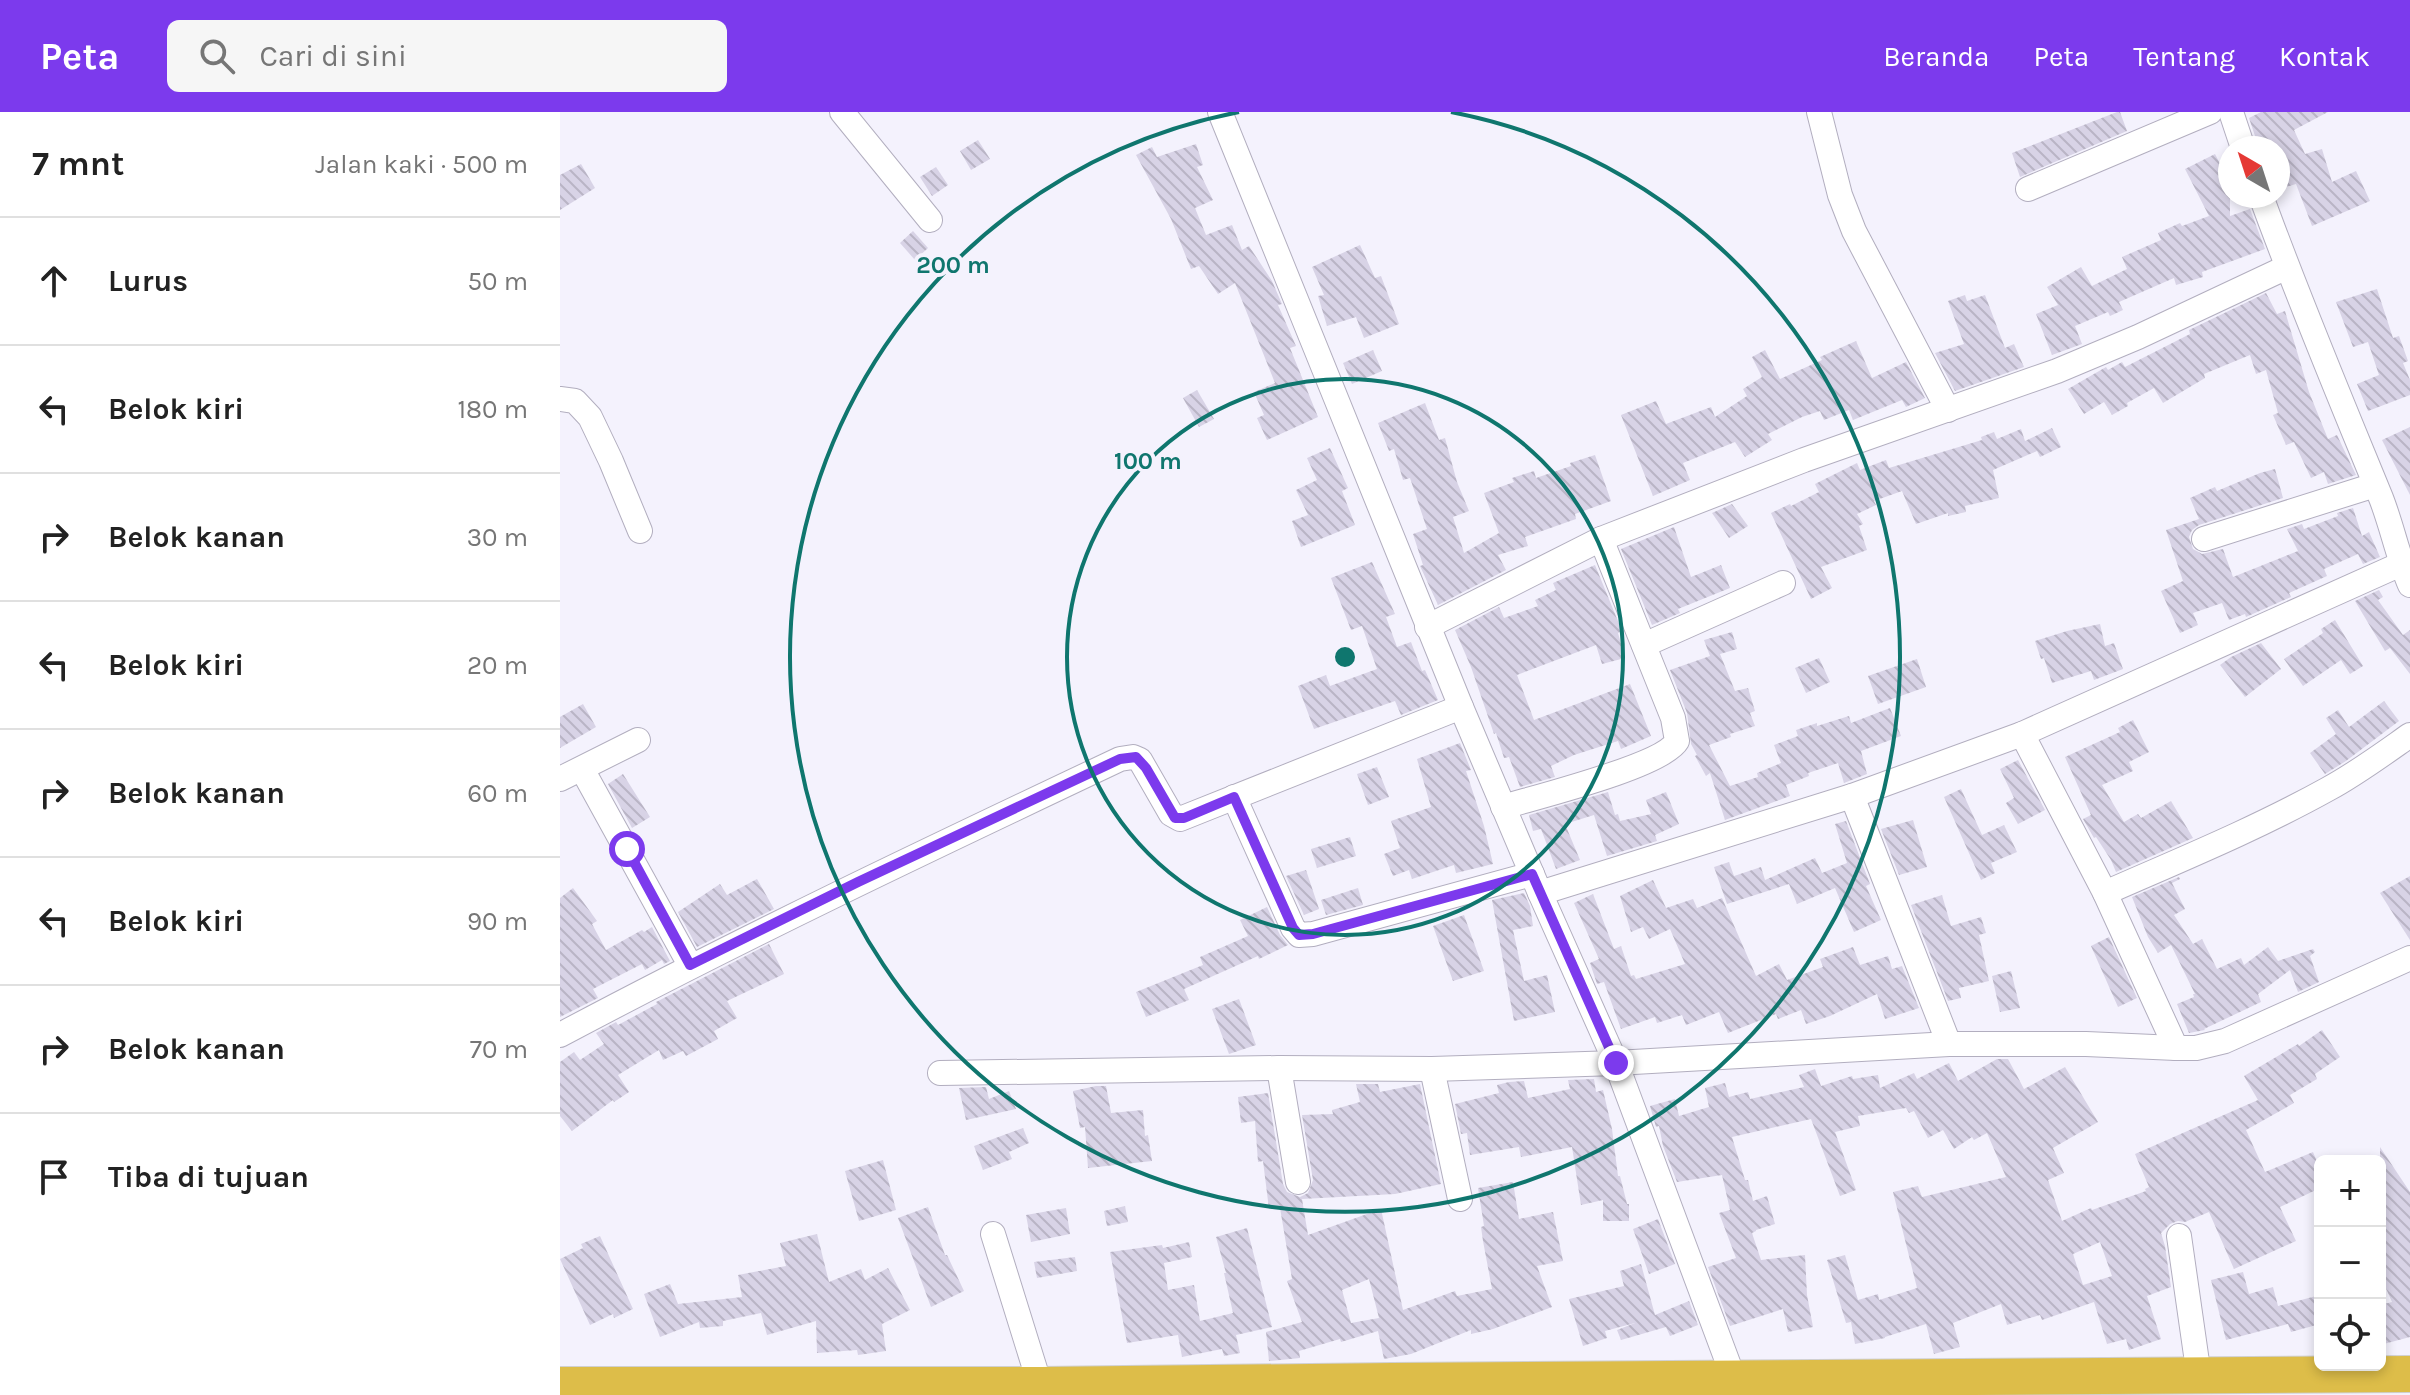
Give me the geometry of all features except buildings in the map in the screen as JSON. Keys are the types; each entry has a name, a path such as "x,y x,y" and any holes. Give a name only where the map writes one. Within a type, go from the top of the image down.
{"highway":[{"path":"560,1385 1734,1387 2410,1374"}],"street":[{"path":"842,112 930,220"},
{"path":"1220,112 1427,627 1616,1063 1734,1387"},
{"path":"1819,112 1840,195 1854,231 1948,410"},
{"path":"2028,189 2158,122 2210,112"},
{"path":"2231,112 2239,136"},
{"path":"1234,797 1293,928 1299,935 1313,934 1536,884 1852,796 2022,734 2318,599 2405,574 2375,485 2265,208"},
{"path":"1427,627 1601,539 1804,460 2045,375 2138,337 2287,267"},
{"path":"560,399 575,401 590,417 640,531"},
{"path":"2204,539 2375,485"},
{"path":"1503,807 1646,763 1675,745 1677,732 1673,718 1601,539"},
{"path":"1644,645 1783,583"},
{"path":"560,1035 690,965 858,882 1120,759 1133,757 1140,760 1171,814 1177,818 1192,815 1461,707"},
{"path":"2022,734 2105,893 2176,1048"},
{"path":"2105,893 2218,845 2331,788 2410,735"},
{"path":"638,740 571,774 690,965"},
{"path":"1852,796 1949,1044"},
{"path":"940,1073 1432,1069 1616,1063 1949,1044 2196,1048 2225,1041 2410,958"},
{"path":"1279,1068 1298,1182"},
{"path":"1432,1069 1460,1199"},
{"path":"993,1234 1040,1385"},
{"path":"2179,1236 2199,1376"}],"route":[{"path":"627,849 690,965 1120,759 1136,757 1146,768 1175,818 1184,818 1234,797 1293,928 1302,936 1532,874 1616,1063"}]}
